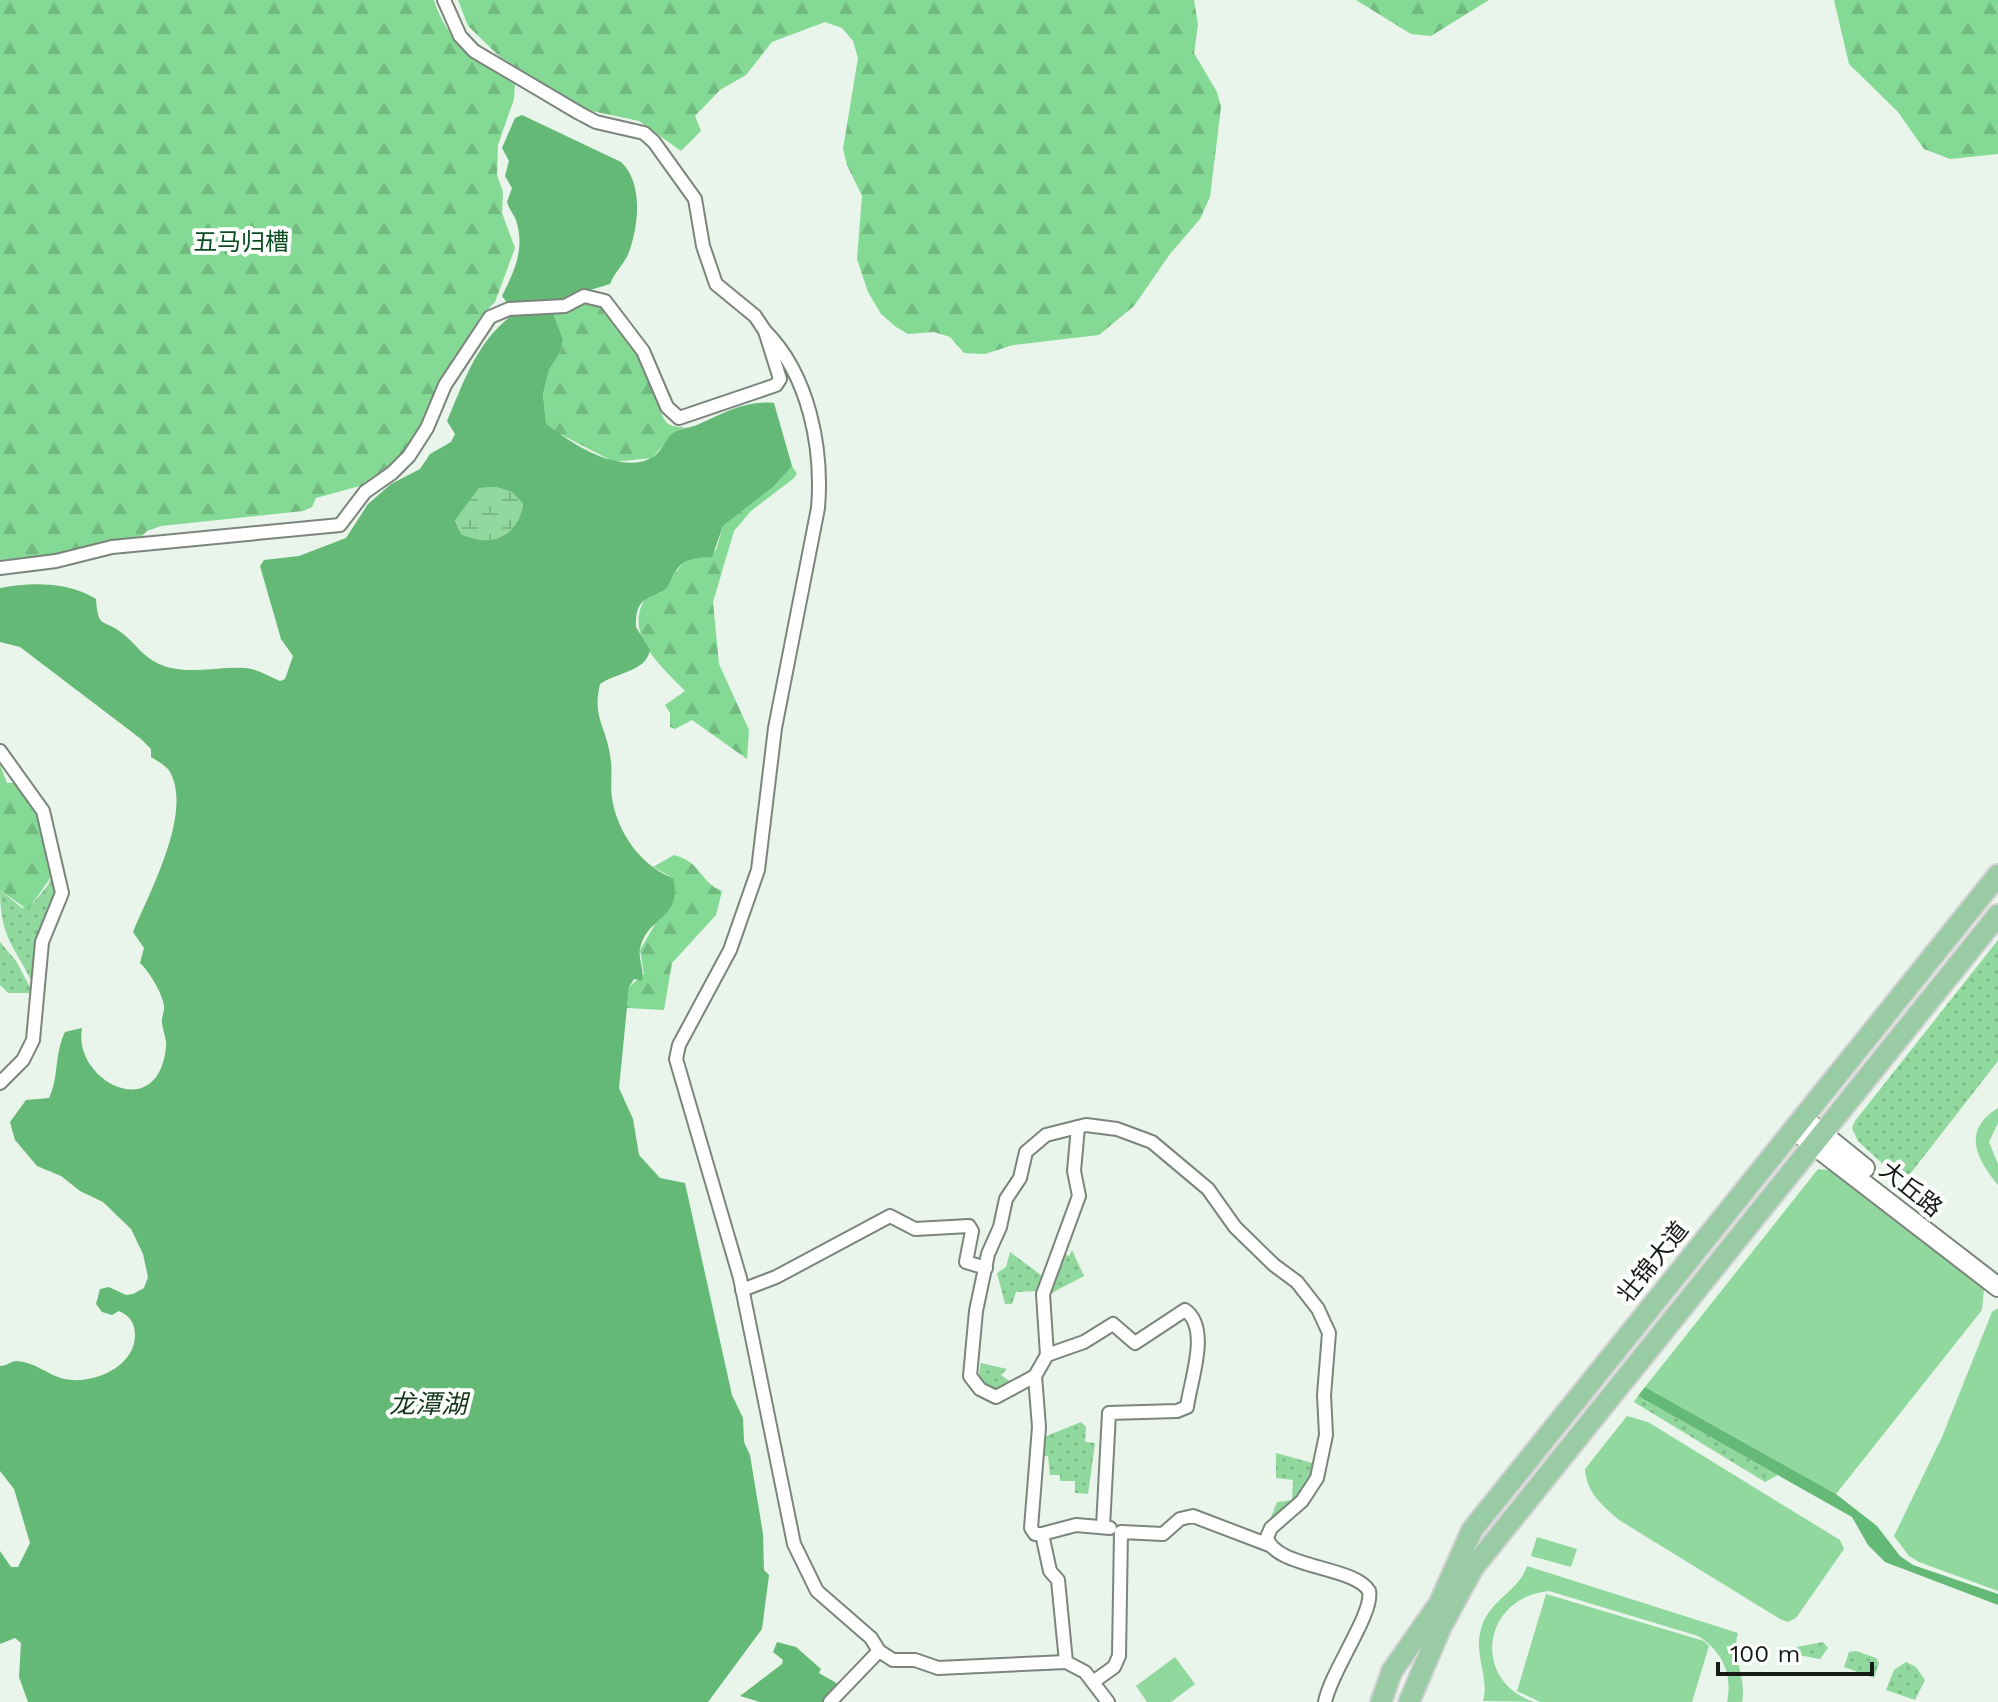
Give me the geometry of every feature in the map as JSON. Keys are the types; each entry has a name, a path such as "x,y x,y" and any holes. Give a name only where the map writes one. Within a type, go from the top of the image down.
{"main road":[{"name":"壮锦大道","path":"1381,1702 1392,1671 1439,1604 1472,1530 1998,875"},
{"name":"壮锦大道","path":"1409,1702 1441,1627 1473,1568 1998,915"},
{"name":"大丘路","path":"1798,1123 1998,1287"},
{"name":"大丘路","path":"1817,1138 1998,1275"}],"street":[{"path":"444,0 460,36 474,51 588,118 644,133 654,142 695,199 703,246 716,284 755,316 786,356 809,412 821,474 818,508 775,728 758,870 730,950 679,1045 676,1059 742,1290 794,1544 817,1591 871,1638 879,1651 893,1660 915,1660 938,1668 1066,1662 1085,1672 1108,1702"},
{"path":"0,568 56,561 112,547 340,525 365,492 404,462 423,435 445,385 484,323 496,313 509,309 556,308 584,296 601,298 609,304 651,365 671,413 679,418 779,383 765,331"},
{"path":"0,751 43,811 62,893 42,942 33,1040 17,1067 0,1083"},
{"path":"1078,1127 1074,1171 1079,1196 1043,1294 1047,1355 1035,1376 996,1397 970,1379 976,1311 986,1268 1004,1203 1019,1182 1026,1152 1046,1135 1078,1127 1117,1129 1165,1150 1211,1193 1235,1227 1274,1265 1297,1282 1324,1318 1330,1349 1324,1395 1326,1435 1320,1468 1308,1494 1269,1532 1269,1545"},
{"path":"742,1290 776,1277 890,1216 915,1229 969,1226 972,1231 966,1262 986,1268"},
{"path":"1047,1355 1084,1342 1113,1324 1135,1343 1178,1311 1188,1311 1193,1319 1198,1360 1187,1407 1177,1411 1141,1413 1111,1411 1108,1415 1103,1527"},
{"path":"1035,1376 1039,1427 1030,1521 1032,1532 1042,1534 1076,1525 1163,1534 1180,1519 1193,1516 1335,1574 1356,1578 1369,1591 1368,1605 1335,1667 1325,1702"},
{"path":"1093,1682 1114,1667 1119,1656 1121,1532"},
{"path":"1042,1534 1050,1571 1059,1584 1066,1662"},
{"path":"830,1702 879,1651"}],"green space":[{"name":"五马归槽","path":"0,0 434,0 447,28 465,50 515,82 514,99 498,145 497,175 503,192 502,213 515,248 495,302 481,316 439,380 417,434 399,459 360,486 316,498 312,507 303,511 161,526 147,531 138,540 103,542 52,557 0,560"},
{"path":"458,0 1194,0 1198,25 1194,53 1217,92 1221,107 1210,197 1200,219 1170,254 1134,306 1099,335 1013,345 985,354 964,353 950,337 934,332 908,334 896,327 881,314 868,292 857,259 862,196 843,149 858,58 853,41 842,28 825,22 772,42 746,75 720,90 695,116 701,131 681,151 639,121 587,110 500,57 468,26"},
{"path":"1356,0 1489,0 1431,36 1411,34"},
{"path":"1834,0 1998,0 1998,154 1950,159 1924,149 1898,112 1849,64"},
{"path":"589,301 610,316 630,340 652,382 667,423 685,427 675,432 652,458 614,462 558,433 546,423 543,394 549,370 561,351 563,339 553,313"},
{"path":"792,466 797,474 793,479 751,511 734,531 713,602 719,664 749,730 747,759 692,720 675,729 670,727 670,713 665,705 685,691 655,659 638,622 648,595 660,593 686,559 704,557 716,550 723,526 773,487"},
{"path":"496,487 512,492 523,504 515,525 509,532 492,540 461,534 455,519 479,488"},
{"path":"0,765 7,783 13,783 17,775 36,802 53,874 28,910 0,890"},
{"path":"674,855 690,862 709,883 722,891 716,915 672,963 664,1010 627,1008 629,987 644,974 640,950 654,926 673,878 653,867"},
{"path":"54,871 57,899 40,931 34,986 6,931 0,890 22,908 31,906 48,885"},
{"path":"1998,940 1998,1061 1903,1183 1858,1141 1852,1128"},
{"path":"0,942 16,961 33,993 8,993 0,985"},
{"path":"1998,1108 1998,1123 1989,1142 1998,1164 1998,1185 1979,1155 1976,1136 1979,1126"},
{"path":"1818,1169 1829,1170 1848,1179 1984,1288 1982,1310 1836,1494 1645,1387"},
{"path":"1072,1250 1084,1276 1048,1295 1061,1252 1069,1256"},
{"path":"1010,1252 1041,1275 1038,1291 1016,1292 1012,1304 1005,1304 997,1273 1006,1267"},
{"path":"1998,1308 1998,1591 1919,1562 1909,1556 1894,1536 1942,1437 1992,1312"},
{"path":"981,1363 1007,1369 1001,1375 1015,1385 1000,1393 980,1385"},
{"path":"1638,1396 1778,1475 1765,1482 1634,1402"},
{"path":"1627,1416 1648,1422 1840,1540 1844,1549 1796,1618 1788,1622 1780,1619 1619,1520 1596,1498 1588,1485 1585,1469"},
{"path":"1081,1422 1086,1427 1085,1442 1095,1443 1088,1494 1075,1493 1075,1481 1060,1481 1060,1475 1050,1475 1048,1456 1040,1456 1044,1437"},
{"path":"1276,1453 1316,1464 1303,1495 1269,1522 1277,1502 1292,1500 1293,1480 1276,1478"},
{"path":"1537,1537 1577,1549 1571,1567 1531,1556"},
{"path":"1527,1566 1738,1633 1736,1650 1742,1702 1727,1702 1728,1682 1724,1664 1714,1649 1698,1636 1549,1591 1527,1597 1510,1608 1498,1623 1493,1640 1493,1659 1500,1676 1514,1691 1534,1702 1483,1701 1485,1692 1479,1646 1482,1626"},
{"path":"1546,1594 1704,1641 1709,1646 1692,1702 1540,1702 1517,1691"},
{"path":"1823,1642 1828,1648 1820,1659 1793,1654 1792,1648"},
{"path":"1856,1651 1876,1658 1879,1663 1874,1678 1844,1667 1849,1652"},
{"path":"1175,1657 1195,1684 1171,1702 1147,1702 1136,1686"},
{"path":"1906,1662 1916,1667 1925,1680 1915,1700 1886,1690 1894,1670"}],"water":[{"name":"龙潭湖","path":"522,115 621,162 636,192 637,217 632,241 627,257 610,284 554,301 551,308 563,339 561,351 549,370 543,394 546,423 568,440 597,455 627,463 640,462 656,455 676,431 743,406 774,403 792,466 773,487 723,526 712,557 688,560 675,572 667,588 644,600 638,609 636,627 650,650 647,657 637,667 600,684 598,695 599,713 610,755 612,798 619,823 641,856 673,878 675,892 669,910 644,938 640,949 642,981 634,979 629,987 619,1088 633,1119 639,1155 660,1178 685,1183 732,1395 743,1418 744,1442 750,1455 763,1534 764,1570 769,1575 762,1629 708,1702 28,1702 19,1677 21,1643 15,1638 0,1644 0,1551 11,1567 18,1567 30,1543 14,1489 0,1471 0,1366 15,1361 24,1362 58,1377 75,1380 99,1376 120,1365 133,1346 135,1331 131,1320 123,1313 119,1311 112,1315 102,1312 96,1304 100,1289 109,1287 126,1295 133,1294 144,1288 148,1277 143,1254 131,1229 103,1202 80,1191 61,1176 37,1166 15,1140 10,1122 26,1100 49,1098 65,1032 82,1028 82,1047 90,1064 102,1078 117,1087 133,1089 148,1085 160,1071 166,1047 162,1021 164,1005 155,982 140,963 144,948 133,932 158,875 173,830 176,789 170,772 151,757 151,749 141,739 20,647 0,642 0,588 50,585 85,593 96,599 98,615 103,622 122,633 153,661 169,668 245,668 280,681 285,679 293,656 281,639 260,566 264,560 299,556 346,538 368,504 391,484 420,469 430,454 451,442 455,434 447,421 465,378 489,338 511,316 511,308 502,296 515,268 519,231 507,202 512,188 505,176 509,161 502,148 515,118","holes":["496,487 512,492 523,504 520,516 509,532 492,540 461,534 455,520 479,488"]},
{"path":"1645,1387 1836,1494 1877,1526 1900,1556 1913,1565 1998,1594 1998,1605 1885,1562 1868,1545 1852,1517 1638,1396"},
{"path":"777,1642 796,1647 821,1669 819,1673 838,1684 824,1702 760,1702 740,1696 782,1664 783,1660 773,1652"}]}
